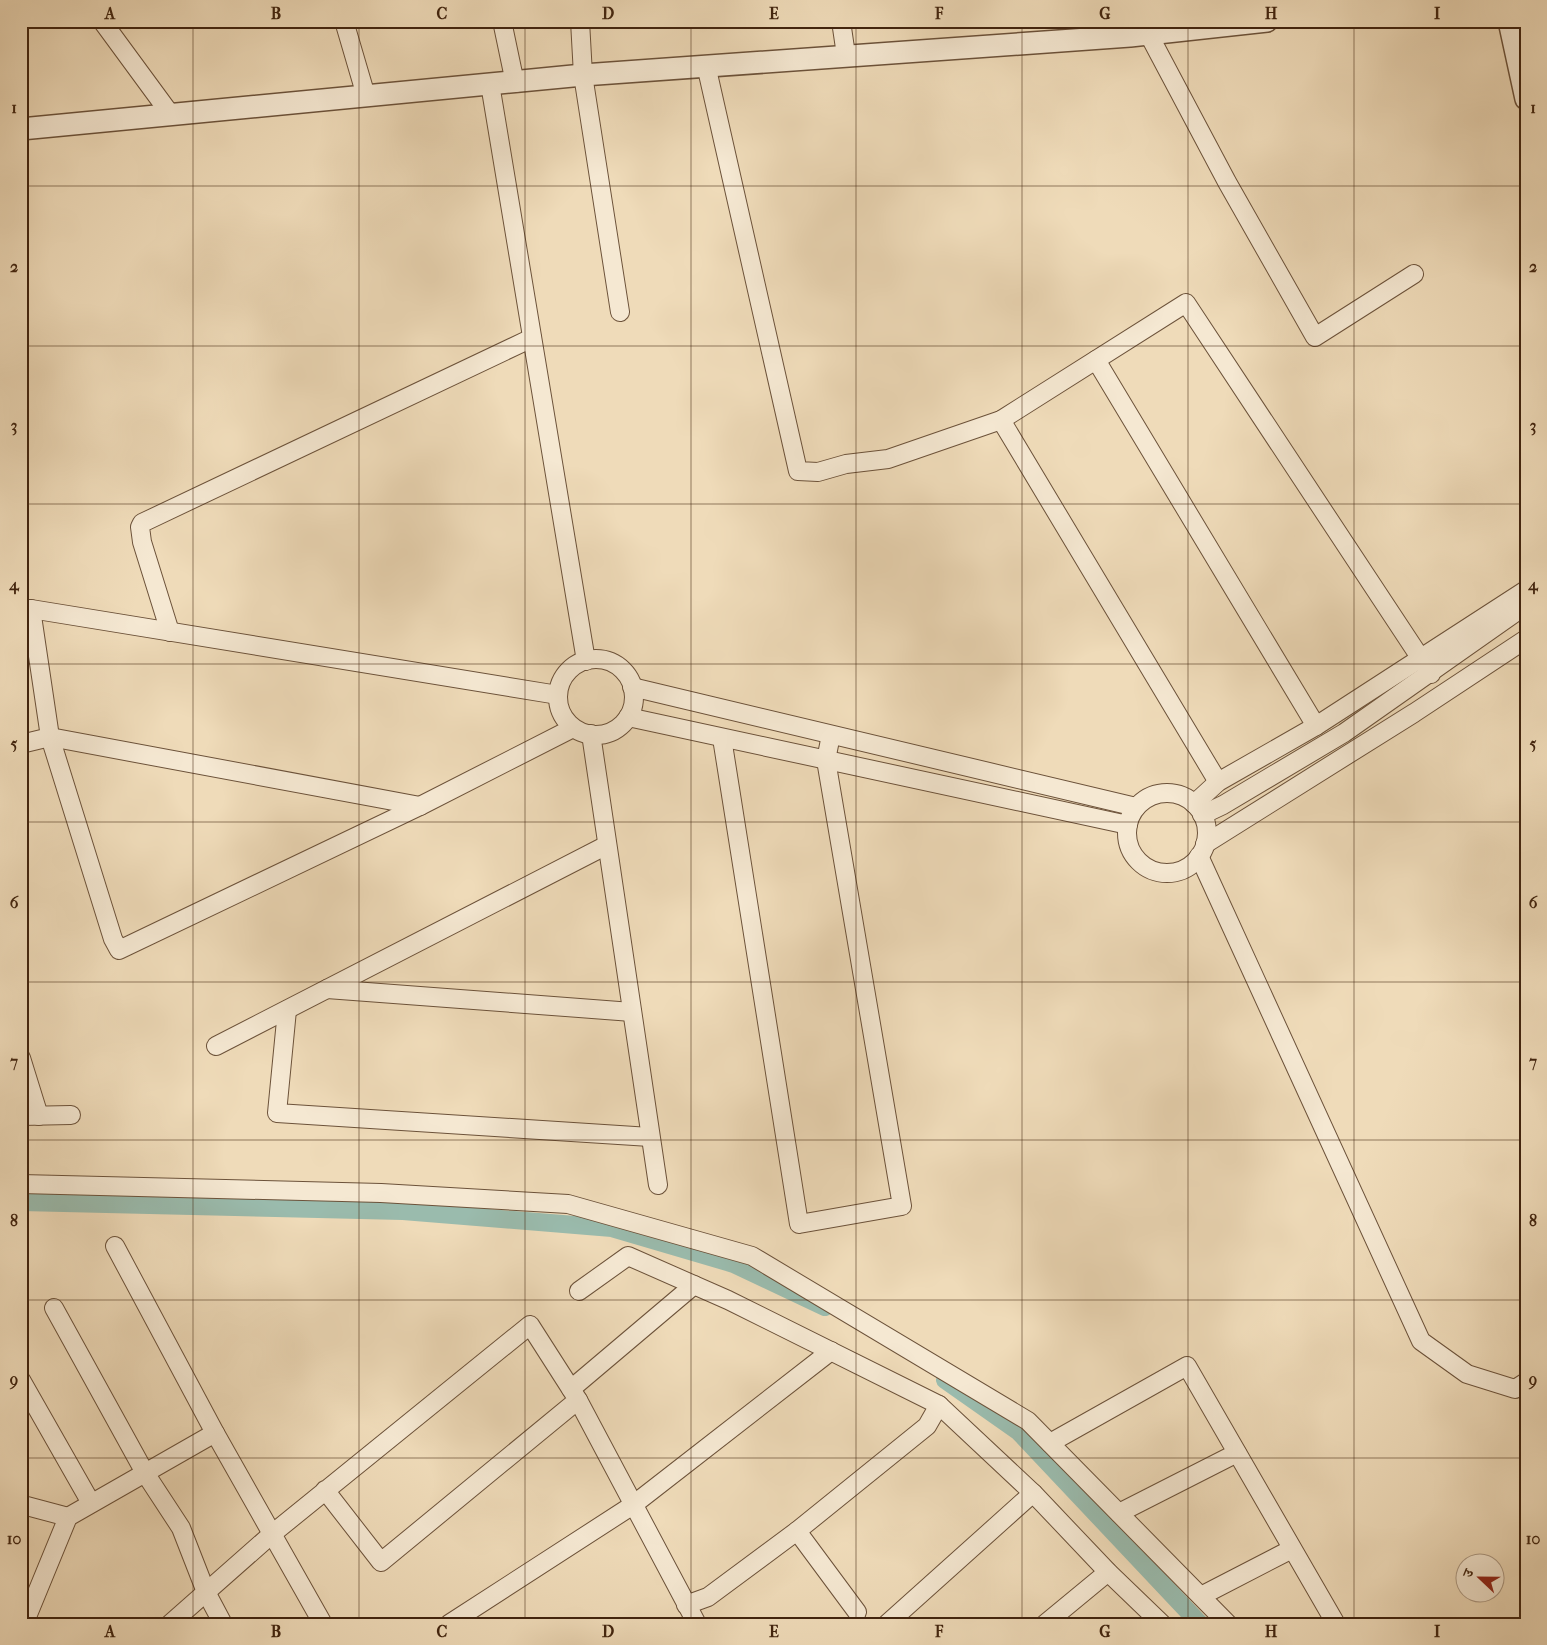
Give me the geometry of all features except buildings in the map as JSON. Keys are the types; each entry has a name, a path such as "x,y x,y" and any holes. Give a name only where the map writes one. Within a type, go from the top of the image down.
{"street":[{"path":"102,21 171,115"},
{"path":"344,21 366,96"},
{"path":"502,21 514,82"},
{"path":"580,21 583,75 620,312"},
{"path":"841,21 846,55"},
{"path":"21,129 583,75 1149,34 1267,21"},
{"path":"1509,21 1526,99"},
{"path":"1149,34 1227,182 1315,336 1414,274"},
{"path":"706,65 798,471 818,472 846,464 888,459 1001,420 1186,303 1431,674"},
{"path":"490,84 586,661"},
{"path":"170,632 142,542 140,527 142,523 532,338"},
{"path":"1096,360 1316,726"},
{"path":"1001,420 1218,782"},
{"path":"1198,809 1218,782 1316,726 1526,590"},
{"path":"1198,809 1223,805 1344,733 1431,674 1526,605"},
{"path":"558,694 26,611 50,737 113,939 119,950 420,806 573,728"},
{"path":"1202,850 1526,638"},
{"path":"598,659 609,662 627,676 632,687 632,708 628,717 620,727 609,733 591,734 573,728 564,719 559,707 558,694 560,683 566,673 586,661 598,659"},
{"path":"632,687 1136,808"},
{"path":"1402,693 1414,713"},
{"path":"675,728 680,698"},
{"path":"628,717 1128,825"},
{"path":"1344,733 1354,750"},
{"path":"591,734 658,1185"},
{"path":"722,738 799,1224 902,1206 826,760 831,735"},
{"path":"21,744 50,737 420,806"},
{"path":"900,776 906,753"},
{"path":"992,796 997,774"},
{"path":"1171,793 1184,797 1198,809 1207,834 1202,850 1190,866 1164,873 1151,870 1140,862 1132,853 1128,843 1128,825 1136,808 1146,799 1158,794 1171,793"},
{"path":"216,1046 607,845"},
{"path":"1202,850 1421,1341 1467,1374 1515,1389 1526,1382"},
{"path":"327,989 632,1012"},
{"path":"287,1010 276,1113 650,1137"},
{"path":"21,1058 39,1116"},
{"path":"21,1116 72,1115"},
{"path":"21,1184 381,1193 568,1204 752,1256 1028,1421 1228,1624"},
{"path":"115,1246 215,1433 323,1624"},
{"path":"579,1291 628,1256 694,1285 831,1351 939,1406 1033,1493 1108,1572 1162,1624"},
{"path":"325,1490 381,1562 574,1394 694,1285"},
{"path":"54,1308 145,1473 180,1528 206,1592 223,1624"},
{"path":"170,1624 272,1534 530,1325 574,1394 697,1624"},
{"path":"449,1624 633,1505 831,1351"},
{"path":"1050,1443 1187,1366 1336,1624"},
{"path":"21,1380 92,1503"},
{"path":"686,1604 708,1597 797,1531 926,1426 939,1406"},
{"path":"24,1624 68,1517 215,1433"},
{"path":"1119,1513 1237,1453"},
{"path":"887,1624 1033,1493"},
{"path":"21,1502 68,1517"},
{"path":"797,1531 857,1612"},
{"path":"1201,1596 1292,1549"},
{"path":"1045,1624 1108,1572"}],"waterway":[{"path":"21,1202 403,1211 612,1228 734,1264 825,1307"},
{"path":"945,1380 1019,1432 1200,1624"}]}
